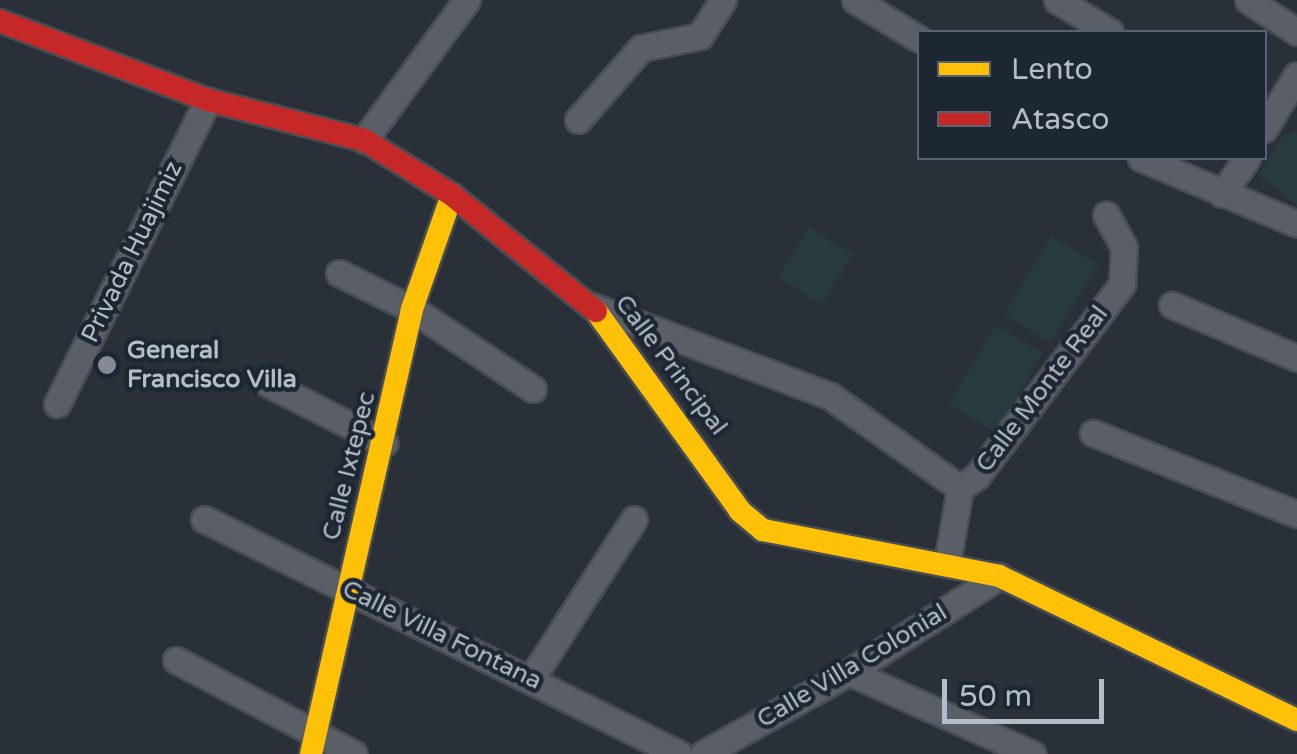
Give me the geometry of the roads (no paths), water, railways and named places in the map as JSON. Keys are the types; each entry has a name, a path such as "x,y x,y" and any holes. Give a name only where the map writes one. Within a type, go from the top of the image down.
{"street":[{"path":"364,140 466,0"},
{"path":"578,120 641,48 700,36 723,0"},
{"path":"855,0 917,38"},
{"path":"1057,0 1107,30"},
{"path":"1248,0 1297,32"},
{"name":"Calle Principal","path":"0,21 208,100 364,140 452,195 592,306 740,511 763,530 792,540 999,576 1297,720"},
{"path":"1267,126 1290,102 1297,75"},
{"name":"Privada Huajimiz","path":"57,404 208,100"},
{"path":"1154,160 1232,172 1297,224"},
{"name":"Calle Ixtepec","path":"314,744 412,310 452,195"},
{"name":"Calle Monte Real","path":"947,564 960,488 977,476 1122,284 1124,247 1106,214"},
{"path":"339,272 412,310 532,389"},
{"path":"592,306 830,396 960,488"},
{"path":"1172,306 1297,358"},
{"path":"266,384 385,443"},
{"path":"1092,433 1297,514"},
{"name":"Calle Villa Fontana","path":"204,519 679,754"},
{"path":"531,679 634,520"},
{"name":"Calle Villa Colonial","path":"704,754 849,672 999,576"},
{"path":"176,660 314,744 354,754"},
{"path":"849,672 1032,754"}],"place":[{"name":"General Francisco Villa","path":"107,365"}]}
